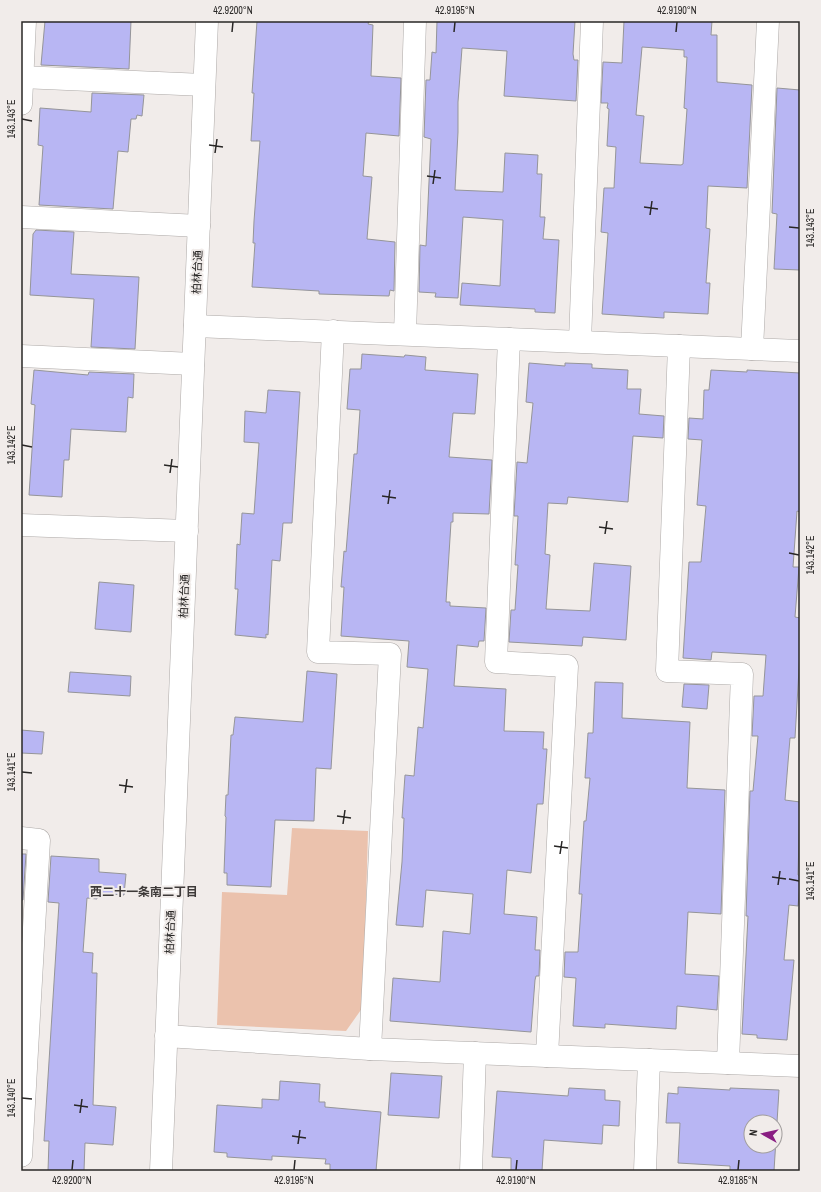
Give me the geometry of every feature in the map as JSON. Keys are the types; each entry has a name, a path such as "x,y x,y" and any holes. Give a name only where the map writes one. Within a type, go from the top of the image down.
{"street":[{"path":"21,104 25,21"},
{"name":"柏林台通","path":"161,1171 207,21"},
{"path":"405,334 415,21"},
{"path":"580,341 592,21"},
{"path":"752,349 768,21"},
{"path":"22,77 204,85"},
{"path":"21,217 198,226"},
{"path":"195,326 800,351"},
{"path":"333,331 318,652 390,654 370,1049"},
{"path":"508,339 496,662 567,666 547,1056"},
{"path":"679,346 667,671 742,674 728,1063"},
{"path":"21,356 193,364"},
{"path":"21,525 187,531"},
{"path":"21,838 39,840 21,1156"},
{"path":"166,1036 370,1049 800,1066"},
{"path":"471,1171 475,1053"},
{"path":"645,1171 649,1060"}],"shaded area":[{"path":"292,828 368,831 363,1007 346,1031 217,1025 222,892 287,895"}],"building":[{"path":"45,21 131,21 129,69 41,65"},
{"path":"257,21 369,21 368,24 373,25 371,76 401,78 399,136 366,133 363,176 372,177 367,239 395,242 394,291 390,290 389,296 319,294 319,291 252,287 255,243 253,243 254,221 260,141 251,141 254,93 252,93"},
{"path":"437,21 575,21 573,54 574,60 578,60 576,101 504,96 507,51 462,48 458,102 455,190 503,192 505,153 538,155 537,174 542,174 540,217 545,217 543,239 559,240 555,313 535,312 535,309 460,305 462,283 500,286 503,220 463,217 458,298 435,297 436,293 419,292 420,245 426,246 431,139 424,137 426,80 430,80 432,52 436,53"},
{"path":"624,21 712,21 711,35 717,35 717,82 752,85 747,188 708,186 706,228 710,229 706,283 710,283 708,314 664,312 664,318 602,314 608,233 601,232 604,188 614,188 616,147 607,146 609,109 607,108 608,103 601,103 603,62 622,63","holes":["642,47 684,50 684,57 687,57 684,108 687,109 683,164 640,163 644,116 636,115"]},
{"path":"777,88 800,90 800,270 774,269 777,214 772,213"},
{"path":"92,93 144,95 142,116 137,115 136,119 131,119 128,152 118,151 113,209 39,205 43,146 38,145 40,108 91,112"},
{"path":"36,230 74,232 71,274 139,277 135,349 91,347 94,299 30,295 33,234"},
{"path":"362,354 426,357 425,370 478,374 475,414 453,413 449,457 492,460 489,514 453,513 453,522 451,522 446,602 450,602 450,606 486,608 484,641 479,641 478,647 457,645 454,686 506,689 504,731 544,732 543,749 547,749 543,804 537,804 531,873 507,870 504,914 537,917 535,950 540,950 539,976 536,976 535,980 531,1032 390,1021 393,978 440,982 443,931 470,934 473,894 426,890 423,927 396,925 402,862 404,818 402,818 405,775 414,776 418,727 423,728 428,669 407,667 409,641 341,636 344,587 341,587 344,551 346,552 354,454 357,454 360,410 347,409 350,369 361,369"},
{"path":"529,363 565,366 565,363 592,364 592,368 628,370 627,389 641,389 639,414 664,416 663,438 633,436 628,502 568,497 567,504 548,503 545,554 550,555 546,609 590,611 594,563 631,566 626,640 583,637 582,646 509,642 511,610 515,610 518,565 515,565 518,516 514,516 517,462 527,463 533,403 526,402"},
{"path":"34,370 88,375 89,372 134,374 133,398 128,397 126,432 71,429 69,460 64,460 62,497 29,495 35,405 31,404"},
{"path":"711,370 747,372 747,370 800,373 800,512 797,511 793,567 799,567 795,617 800,618 800,652 795,738 790,738 785,800 800,802 798,875 800,876 800,883 798,906 789,905 784,960 794,960 787,1040 757,1038 757,1035 742,1034 748,916 746,916 750,791 753,791 758,736 752,736 754,696 763,696 766,655 712,652 711,660 683,658 689,562 701,562 706,506 697,505 702,440 688,439 689,418 703,419 704,390 709,390"},
{"path":"268,390 300,392 292,523 283,523 280,561 272,560 268,635 266,634 266,638 235,635 238,589 235,589 237,544 240,545 242,513 254,514 259,443 244,442 245,411 266,413"},
{"path":"99,582 134,585 131,632 95,629"},
{"path":"307,671 337,674 331,769 316,768 314,821 275,820 271,887 227,885 227,873 224,873 226,795 228,795 231,735 233,735 235,717 303,722"},
{"path":"70,672 131,676 130,696 68,692"},
{"path":"595,682 623,683 622,718 690,722 687,788 725,790 721,914 688,912 685,974 719,976 717,1010 677,1006 676,1029 605,1024 605,1028 573,1026 576,978 564,977 565,952 578,952 582,894 579,894 584,821 586,821 590,778 585,778 588,733 593,733"},
{"path":"684,684 709,685 707,709 682,707"},
{"path":"21,730 44,732 42,754 21,753"},
{"path":"21,854 26,854 23,900 21,900"},
{"path":"51,856 99,859 99,872 126,874 124,895 97,893 97,899 87,898 83,952 93,953 92,973 97,973 93,1105 116,1107 113,1145 85,1143 84,1171 48,1171 49,1141 44,1141 59,903 48,902"},
{"path":"391,1073 442,1076 439,1118 388,1115"},
{"path":"280,1081 320,1084 319,1102 325,1102 325,1107 381,1112 376,1171 330,1171 330,1164 325,1164 326,1159 272,1156 272,1160 227,1157 227,1153 214,1152 217,1105 262,1108 262,1099 279,1100"},
{"path":"678,1087 730,1090 730,1088 779,1090 778,1114 743,1114 743,1154 775,1154 774,1171 730,1171 730,1166 678,1163 680,1123 666,1123 668,1093 678,1094"},
{"path":"569,1088 605,1090 605,1100 620,1101 619,1126 603,1125 602,1144 544,1140 542,1171 511,1171 511,1158 492,1157 497,1091 568,1096"}],"district":[{"name":"西二十一条南二丁目","path":"144,892"}]}
